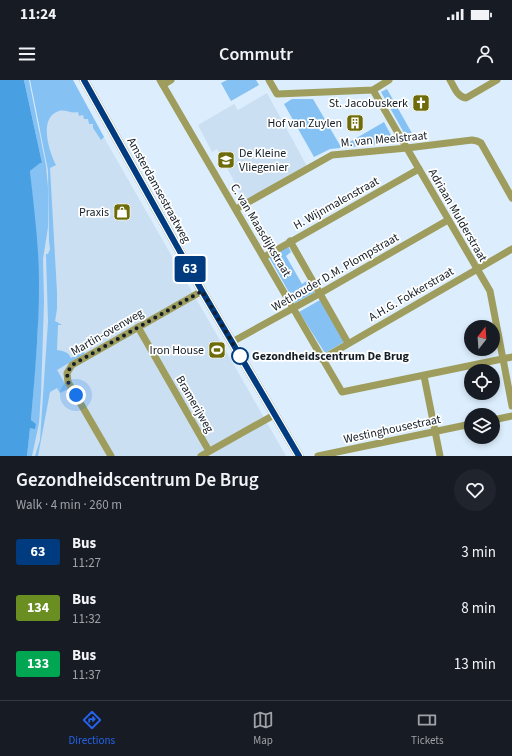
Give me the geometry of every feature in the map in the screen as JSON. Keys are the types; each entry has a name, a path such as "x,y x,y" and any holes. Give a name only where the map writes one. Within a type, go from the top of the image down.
{"main road":[{"name":"Amsterdamsestraatweg","path":"84,80 202,291 299,456"}],"street":[{"path":"162,82 171,80"},
{"path":"268,80 277,94 373,90 389,80"},
{"path":"450,80 462,98 466,98 497,80"},
{"name":"C. van Maasdijkstraat","path":"162,82 342,392 424,376"},
{"name":"Adriaan Mulderstraat","path":"373,90 414,158 448,220 490,291 512,406"},
{"name":"M. van Meelstraat","path":"236,209 332,155 472,140 481,143 512,198"},
{"name":"H. Wijnmalenstraat","path":"264,257 419,169"},
{"name":"Wethouder D.M. Plompstraat","path":"232,342 448,220"},
{"name":"C. van Maasdijkstraat","path":"290,241 348,344"},
{"name":"A.H.G. Fokkerstraat","path":"322,359 512,249"},
{"name":"Martin-ovenweg","path":"111,456 68,382 67,373 72,365 202,291"},
{"name":"Bramerijweg","path":"138,327 210,451"},
{"path":"440,456 424,376 512,357"},
{"path":"201,456 274,415"},
{"path":"500,419 512,416"},
{"name":"Westinghousestraat","path":"318,456 464,425"}],"shaded area":[{"path":"0,80 24,80 42,163 30,171 39,269 39,300 31,420 36,424 35,429 30,428 27,456 0,456"},
{"path":"24,80 29,80 46,166 48,188 48,227 43,259 44,302 41,393 39,423 32,456 27,456 30,428 35,428 36,424 31,420 38,329 35,225 30,171 40,162 42,163"},
{"path":"30,80 73,80 104,137 101,140 93,128 93,124 89,124 88,119 84,119 83,115 79,116 78,112 59,111 49,120 47,127 48,144 56,165 50,168 57,292 55,321 62,325 58,325 57,350 66,352 71,358 85,350 84,354 57,370 68,389 60,393 57,388 50,392 38,456 35,456 40,440 48,322 46,254 48,254 50,249 48,170"},
{"path":"227,80 256,80 259,85 231,101 221,83"},
{"path":"387,89 417,142 411,142 408,140 381,92"},
{"path":"267,93 308,168 246,204 217,149 212,152 198,125 234,104 238,110"},
{"path":"292,99 313,99 341,147 384,122 392,137 381,144 330,149 314,157 284,104"},
{"path":"59,104 90,113 286,456 27,456 30,171 43,116"},
{"path":"453,205 466,228 462,231 448,208"},
{"path":"288,246 291,252 286,256 302,284 308,280 315,292 295,303 269,257"},
{"path":"320,300 344,342 325,353 299,312"}],"bus line":[{"name":"63","path":"84,80 202,291 299,456"}],"place":[{"name":"St. Jacobuskerk","path":"421,103"},
{"name":"Hof van Zuylen","path":"355,123"},
{"name":"De Kleine Vliegenier","path":"226,160"},
{"name":"Praxis","path":"122,212"},
{"name":"Iron House","path":"217,350"},
{"name":"Gezondheidscentrum De Brug","path":"240,356"}],"route":[{"path":"76,395 68,382 67,373 72,365 202,291 240,356"}]}
